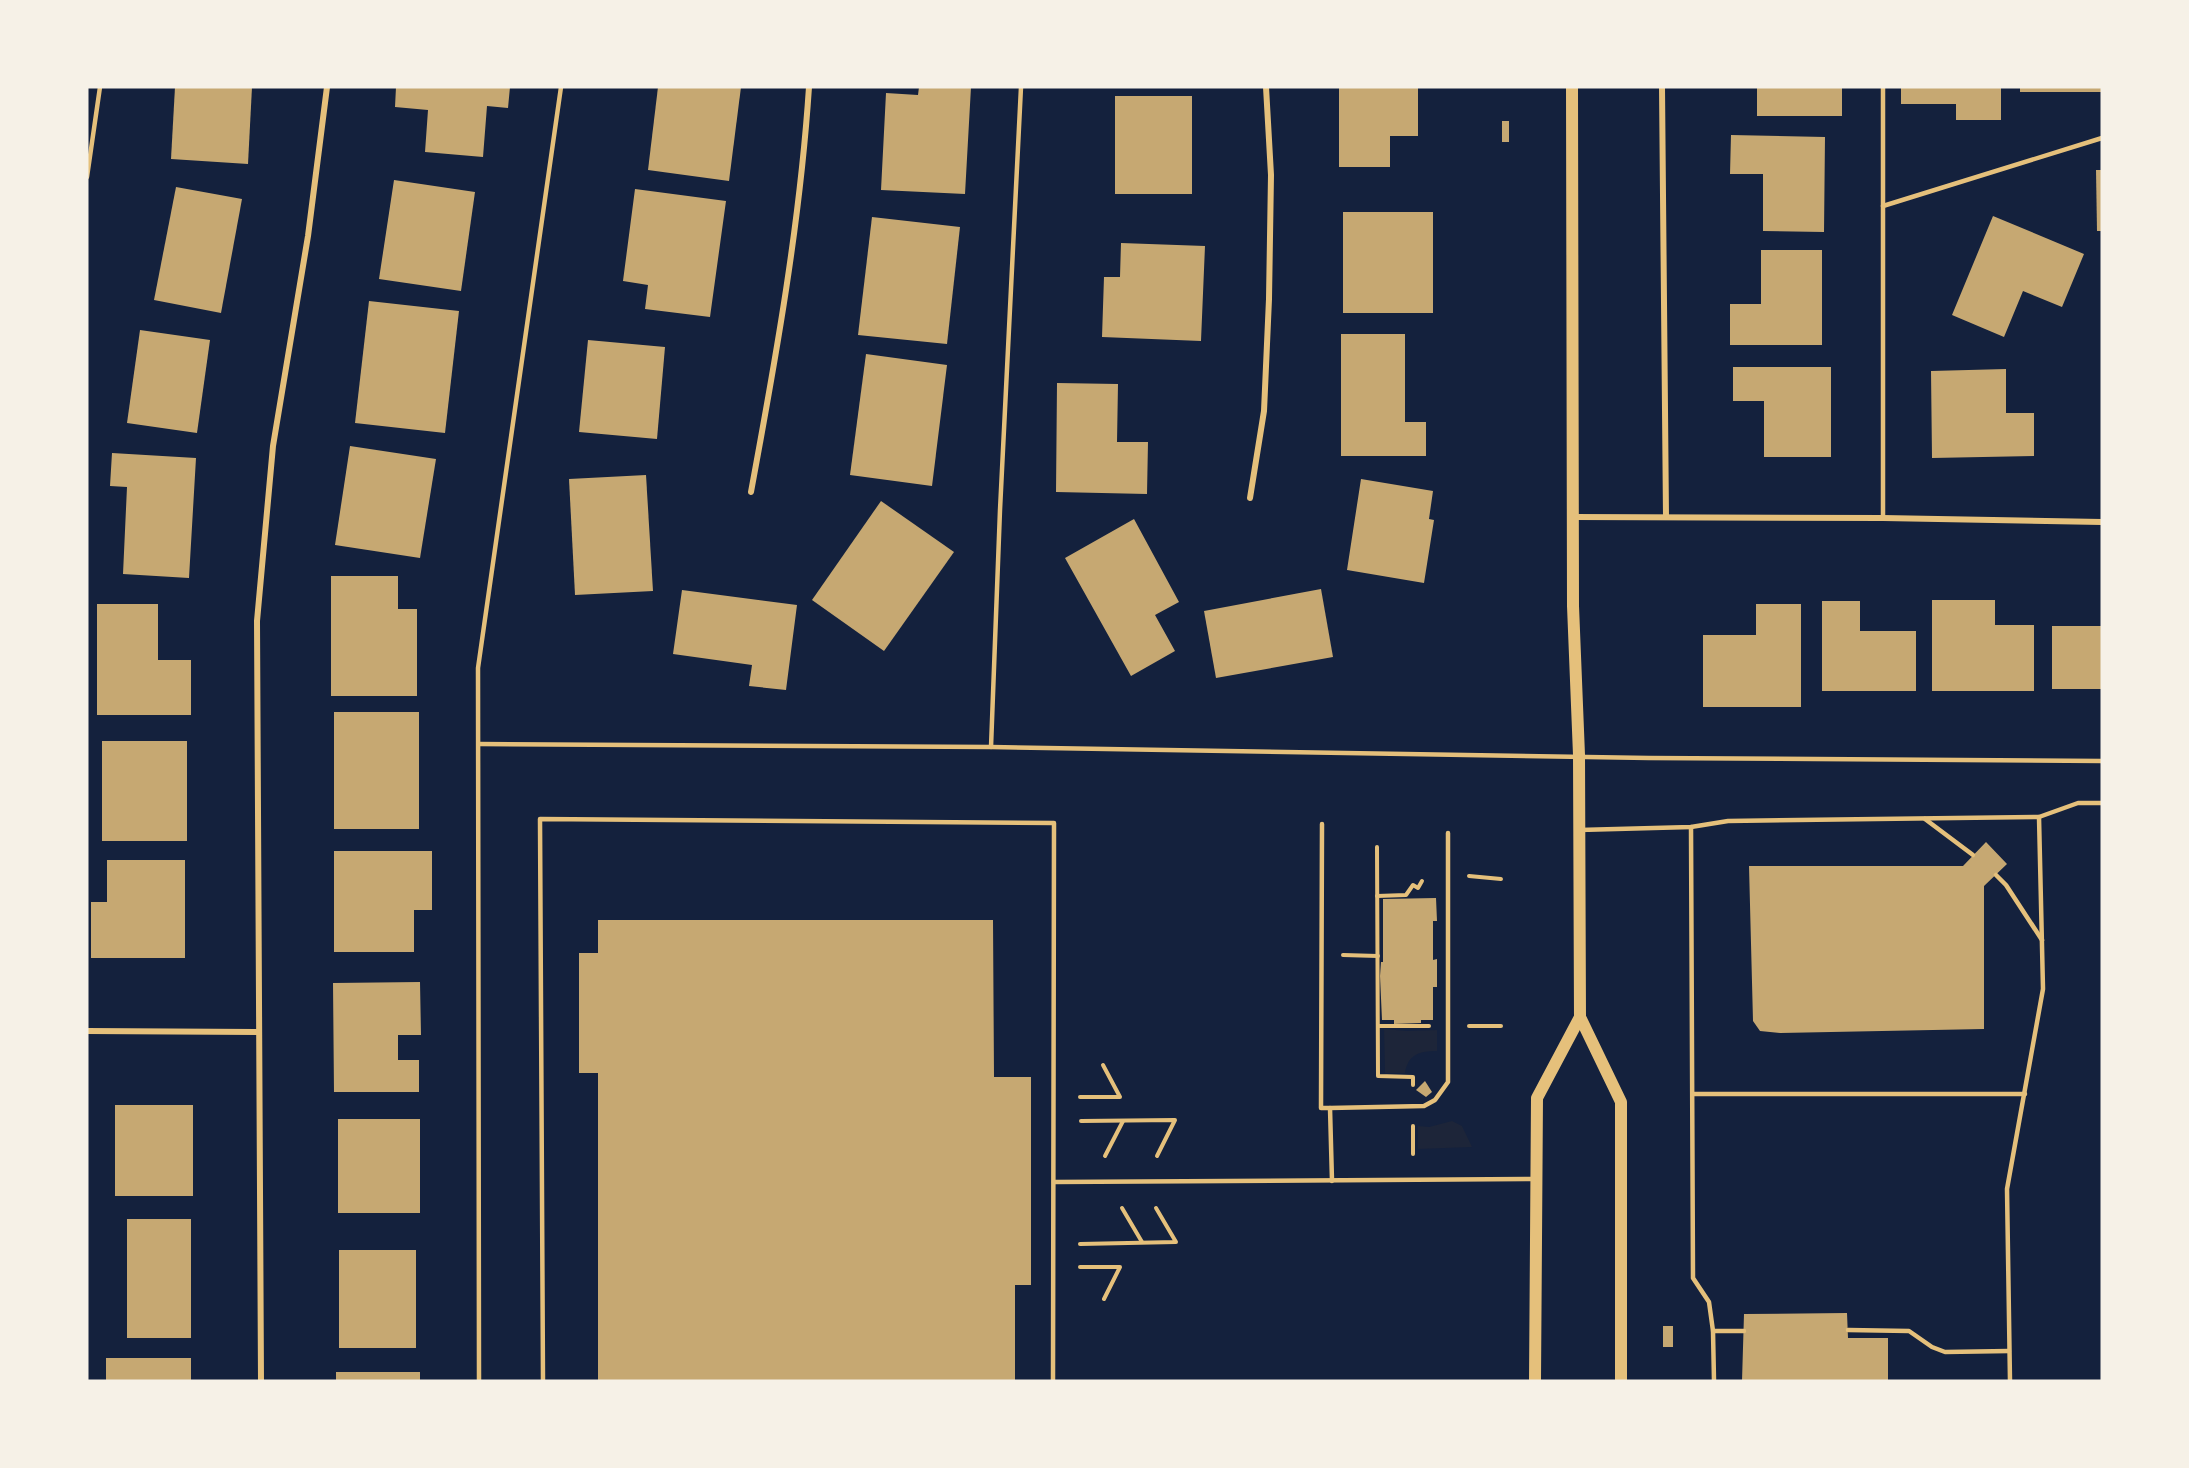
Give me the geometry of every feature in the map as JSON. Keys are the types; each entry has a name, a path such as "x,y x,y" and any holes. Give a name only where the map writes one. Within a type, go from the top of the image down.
{"main road":[{"path":"1572,87 1573,606 1579,755 1580,1017 1621,1102 1621,1381"},
{"path":"1535,1381 1537,1098 1580,1017"}],"street":[{"path":"261,1381 257,621 273,446 308,236 327,87"},
{"path":"752,492 780,340 804,160 809,87"},
{"path":"1250,498 1264,411 1269,299 1271,175 1266,87"},
{"path":"1662,87 1666,517"},
{"path":"1573,517 1884,518 2102,522"},
{"path":"87,1031 259,1032"}],"lane":[{"path":"87,177 100,87"},
{"path":"479,1381 478,668 561,87"},
{"path":"991,747 1021,87"},
{"path":"1883,87 1884,518"},
{"path":"1884,206 2102,138"},
{"path":"479,744 991,747 1579,755 1649,758 2102,761"},
{"path":"1579,830 1691,827 1728,821 2039,817 2078,803 2102,803"},
{"path":"2010,1381 2007,1189 2043,989 2039,817"},
{"path":"1924,818 1973,855"},
{"path":"543,1381 540,819 1054,823 1053,1381"},
{"path":"1322,824 1321,1108 1424,1106 1435,1100 1448,1082 1448,832"},
{"path":"1691,827 1694,1094 1693,1278 1709,1302 1713,1331 1714,1381"},
{"path":"1996,875 2006,885 2042,940"},
{"path":"1694,1094 2025,1094"},
{"path":"1330,1108 1332,1180"},
{"path":"1054,1182 1535,1179"},
{"path":"1848,1330 1909,1331 1932,1347 1945,1352 2009,1351"},
{"path":"1713,1331 1744,1331"}],"path":[{"path":"1377,847 1378,1076 1413,1077 1413,1087"},
{"path":"1463,875 1501,879"},
{"path":"1377,896 1406,895 1413,885 1418,888 1422,881"},
{"path":"1341,955 1378,956"},
{"path":"1378,1026 1435,1026"},
{"path":"1463,1026 1501,1026"},
{"path":"1080,1097 1120,1097 1103,1065"},
{"path":"1413,1117 1413,1154"},
{"path":"1081,1121 1175,1120 1158,1156"},
{"path":"1105,1156 1123,1121"},
{"path":"1122,1208 1143,1243"},
{"path":"1080,1244 1176,1242 1156,1208"},
{"path":"1080,1267 1120,1267 1104,1299"}],"shaded area":[{"path":"1384,1029 1437,1030 1437,1051 1416,1055 1409,1062 1405,1073 1385,1073"},
{"path":"1452,1121 1462,1126 1472,1147 1418,1149 1418,1126 1429,1127"}],"building":[{"path":"175,87 252,87 248,164 171,159"},
{"path":"396,87 510,87 508,108 487,106 483,157 425,152 428,110 395,107"},
{"path":"658,87 741,87 729,181 648,170"},
{"path":"919,87 971,87 965,194 881,190 886,93 918,95"},
{"path":"1339,87 1418,87 1418,136 1390,136 1390,167 1339,167"},
{"path":"1757,87 1842,87 1842,116 1757,116"},
{"path":"1901,87 2001,87 2001,120 1956,120 1956,104 1901,104"},
{"path":"2020,87 2102,87 2102,92 2020,92"},
{"path":"1115,96 1192,96 1192,194 1115,194"},
{"path":"1502,121 1509,121 1509,142 1502,142"},
{"path":"1731,135 1825,137 1824,232 1763,231 1763,174 1730,174"},
{"path":"2096,170 2102,170 2102,231 2097,231"},
{"path":"394,180 475,192 461,291 379,279"},
{"path":"176,187 242,199 221,313 154,300"},
{"path":"635,189 726,201 710,317 645,309 648,285 623,281"},
{"path":"1343,212 1433,212 1433,313 1343,313"},
{"path":"1993,216 2084,254 2062,307 2023,291 2004,337 1952,315"},
{"path":"872,217 960,227 947,344 858,335"},
{"path":"1121,243 1205,246 1201,341 1102,337 1104,277 1120,277"},
{"path":"1761,250 1822,250 1822,345 1730,345 1730,304 1761,304"},
{"path":"369,301 459,311 445,433 355,423"},
{"path":"140,330 210,340 197,433 127,423"},
{"path":"1341,334 1405,334 1405,422 1426,422 1426,456 1341,456"},
{"path":"588,340 665,347 657,439 579,432"},
{"path":"866,354 947,365 932,486 850,475"},
{"path":"1733,367 1831,367 1831,457 1764,457 1764,401 1733,401"},
{"path":"2006,369 2006,413 2034,413 2034,456 1932,458 1931,371"},
{"path":"1057,383 1118,384 1117,442 1148,442 1147,494 1056,492"},
{"path":"350,446 436,459 420,558 335,545"},
{"path":"112,453 196,458 189,578 123,574 127,487 110,486"},
{"path":"646,475 653,591 575,595 569,479"},
{"path":"1361,479 1433,491 1429,519 1434,520 1424,583 1347,570"},
{"path":"881,501 954,552 884,651 812,600"},
{"path":"1134,519 1179,602 1155,615 1175,651 1131,676 1065,558"},
{"path":"331,576 398,576 398,609 417,609 417,696 331,696"},
{"path":"1321,589 1333,657 1216,678 1204,611"},
{"path":"682,590 797,605 786,690 749,686 752,665 673,654"},
{"path":"1932,600 1995,600 1995,625 2034,625 2034,691 1932,691"},
{"path":"1822,601 1860,601 1860,631 1916,631 1916,691 1822,691"},
{"path":"97,604 158,604 158,660 191,660 191,715 97,715"},
{"path":"1756,604 1801,604 1801,707 1703,707 1703,635 1756,635"},
{"path":"2052,626 2102,626 2102,689 2052,689"},
{"path":"334,712 419,712 419,829 334,829"},
{"path":"102,741 187,741 187,841 102,841"},
{"path":"1986,842 2007,864 1984,886 1984,1029 1780,1033 1760,1031 1753,1021 1749,866 1963,866"},
{"path":"334,851 432,851 432,910 414,910 414,952 334,952"},
{"path":"107,860 185,860 185,958 91,958 91,902 107,902"},
{"path":"1436,898 1437,921 1433,921 1433,960 1437,959 1437,987 1433,987 1433,1020 1394,1024 1394,1020 1382,1020 1380,976 1381,962 1383,962 1383,899"},
{"path":"598,920 993,920 994,1077 1031,1077 1031,1285 1015,1285 1015,1381 598,1381 598,1073 579,1073 579,953 598,953"},
{"path":"420,982 421,1035 398,1035 398,1060 419,1060 419,1092 334,1092 333,983"},
{"path":"1425,1081 1432,1092 1426,1097 1416,1090"},
{"path":"115,1105 193,1105 193,1196 115,1196"},
{"path":"338,1119 420,1119 420,1213 338,1213"},
{"path":"127,1219 191,1219 191,1338 127,1338"},
{"path":"339,1250 416,1250 416,1348 339,1348"},
{"path":"1847,1313 1848,1338 1888,1338 1888,1381 1742,1381 1744,1314"},
{"path":"1663,1326 1673,1326 1673,1347 1663,1347"},
{"path":"106,1358 191,1358 191,1381 106,1381"},
{"path":"336,1372 420,1372 420,1381 336,1381"}]}
